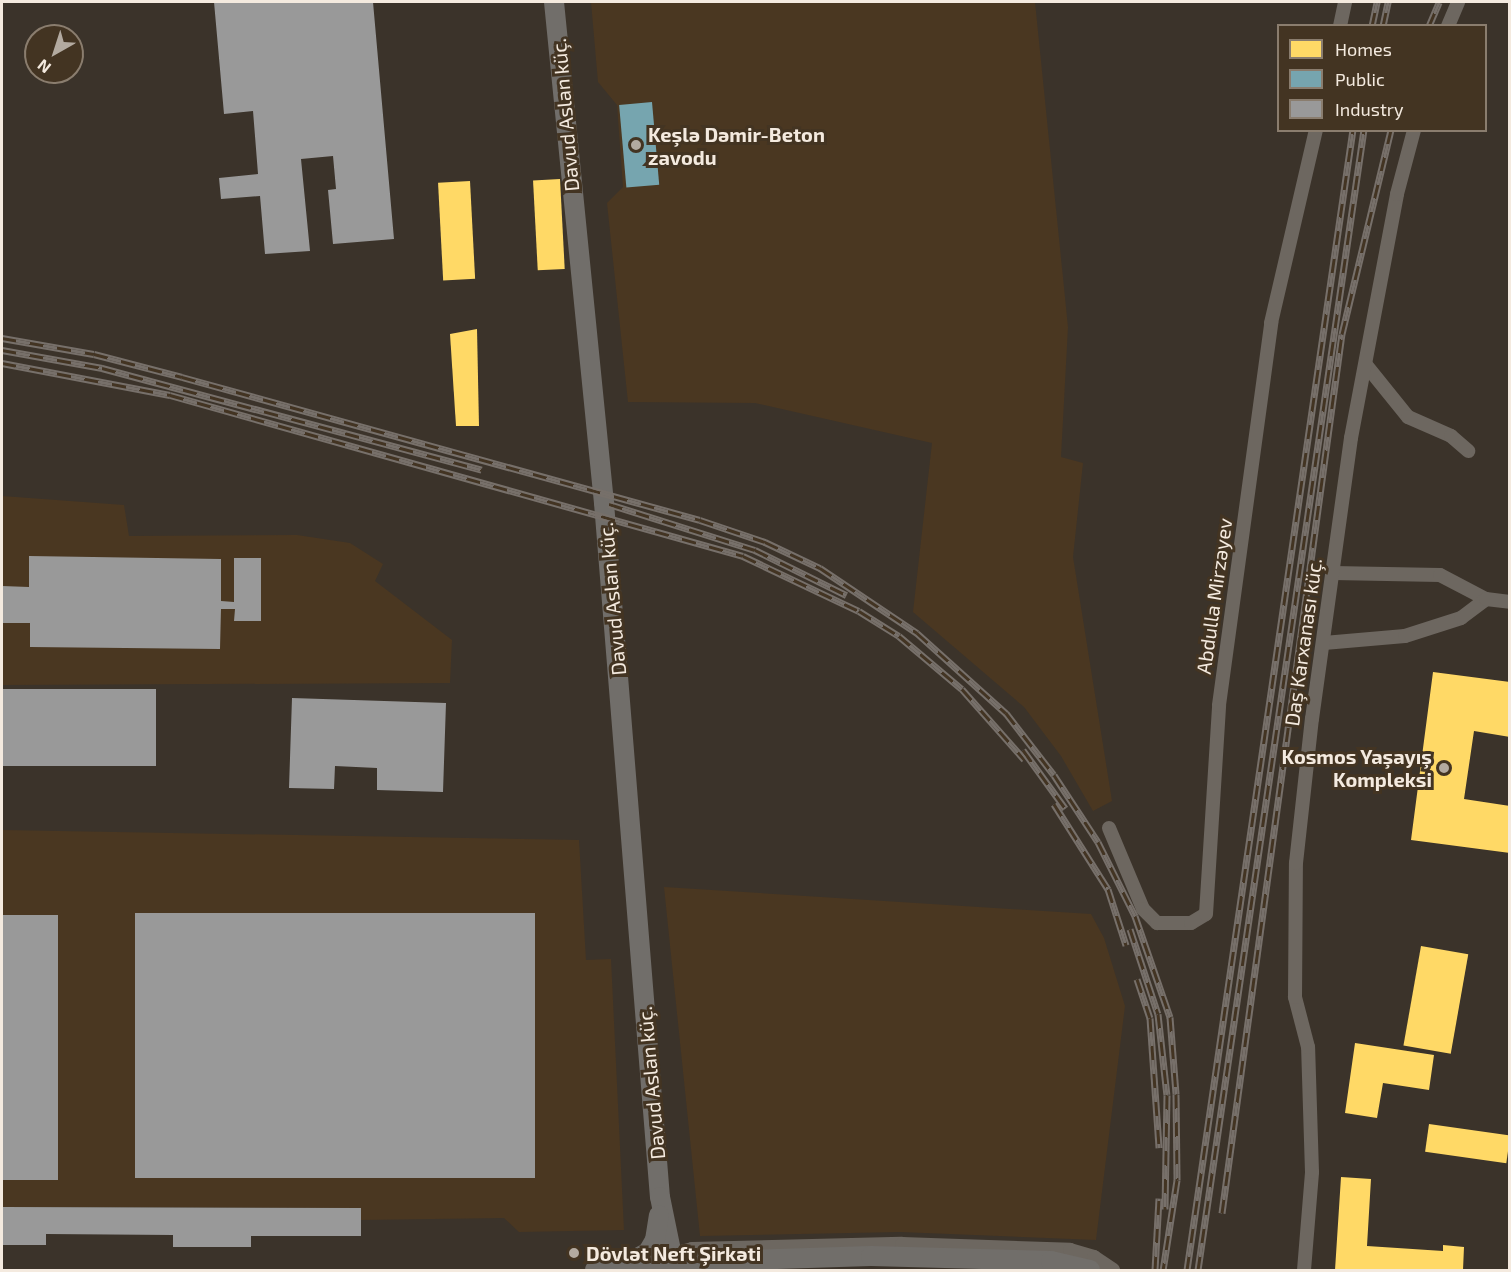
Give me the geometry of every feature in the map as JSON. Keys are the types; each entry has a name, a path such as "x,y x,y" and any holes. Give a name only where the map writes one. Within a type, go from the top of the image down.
{"street":[{"name":"Davud Aslan küç.","path":"554,2 604,503 660,1197"},
{"path":"1340,24 1345,2"},
{"path":"1449,24 1458,2"},
{"name":"Abdulla Mirzəyev","path":"1109,828 1143,909 1157,923 1191,923 1206,914 1219,705 1271,323 1316,132"},
{"name":"Daş Karxanası küç.","path":"1304,1270 1312,1172 1308,1047 1294,997 1296,875 1312,719 1351,438 1397,194 1413,132"},
{"path":"1366,365 1408,417 1450,436 1468,451"},
{"path":"1333,573 1440,575 1486,599 1509,602"},
{"path":"1324,643 1423,631 1461,618 1486,599"},
{"path":"660,1197 674,1268"},
{"path":"595,1270 648,1252 657,1230 660,1197"},
{"path":"674,1268 681,1252 692,1249 902,1244 1070,1250 1094,1257 1113,1270"},
{"path":"639,1270 871,1256 1060,1262 1090,1270"}],"shaded area":[{"path":"591,2 1035,2 1068,327 1061,457 1083,463 1073,557 1112,801 1093,811 1061,756 1024,707 913,612 932,443 755,403 628,402 607,203 623,187 617,105 598,82"},
{"path":"2,496 124,505 129,536 297,535 350,543 383,564 375,581 452,640 450,683 2,685"},
{"path":"2,830 579,840 586,960 611,959 624,1230 519,1232 504,1218 361,1220 361,1208 2,1207"},
{"path":"664,887 1091,914 1104,938 1125,1006 1096,1240 900,1232 700,1236"}],"building: Homes":[{"path":"560,179 565,269 538,270 533,180"},
{"path":"470,181 475,279 443,281 438,183"},
{"path":"477,329 479,426 456,426 450,334"},
{"name":"Kosmos Yaşayış Kompleksi","path":"1433,672 1510,682 1510,737 1474,731 1464,799 1510,806 1510,853 1411,840"},
{"path":"1421,946 1468,954 1451,1054 1403,1045"},
{"path":"1355,1043 1434,1055 1429,1090 1383,1083 1377,1118 1345,1113"},
{"path":"1429,1124 1510,1135 1506,1163 1425,1152"},
{"path":"1341,1177 1371,1179 1367,1246 1443,1251 1443,1245 1464,1247 1463,1270 1335,1270"}],"building: Public":[{"path":"652,102 659,185 626,188 619,105"}],"building: Industry":[{"path":"214,2 373,2 394,239 333,244 328,190 336,189 333,156 301,159 310,251 265,254 260,196 221,199 219,178 258,174 253,111 224,114"},
{"path":"29,556 221,559 221,601 234,602 234,558 261,558 261,621 234,621 235,609 221,609 220,649 30,647 30,623 2,623 2,586 29,587"},
{"path":"2,689 156,689 156,766 2,766"},
{"path":"292,698 446,703 443,792 377,790 377,768 335,766 334,789 289,788"},
{"path":"135,913 535,913 535,1178 135,1178"},
{"path":"2,915 58,915 58,1180 2,1180"},
{"path":"2,1207 361,1208 361,1236 251,1236 251,1247 173,1247 173,1235 46,1234 46,1245 2,1245"}],"railway":[{"path":"1372,24 1377,2"},
{"path":"1383,24 1388,2"},
{"path":"1430,24 1439,2"},
{"path":"1187,1270 1353,132"},
{"path":"1198,1270 1364,132"},
{"path":"1222,1213 1342,334 1391,132"},
{"path":"2,338 94,354 700,520 765,542 820,568 917,633 1006,713 1054,775 1098,842 1135,916 1170,1017 1176,1094 1177,1180 1163,1270"},
{"path":"2,350 102,368 482,470"},
{"path":"2,363 170,395 743,556 859,611 899,636 962,689 1024,759"},
{"path":"609,504 755,550 846,595"},
{"path":"1023,750 1065,808"},
{"path":"1054,804 1108,889 1126,945"},
{"path":"1130,929 1158,1014 1167,1095 1165,1209"},
{"path":"1137,979 1150,1018 1159,1148"},
{"path":"1155,1270 1159,1198"}],"place":[{"name":"Keşlə Dəmir-Beton zavodu","path":"636,145"},
{"name":"Kosmos Yaşayış Kompleksi","path":"1444,768"},
{"name":"Dövlət Neft Şirkəti","path":"574,1253"}]}
